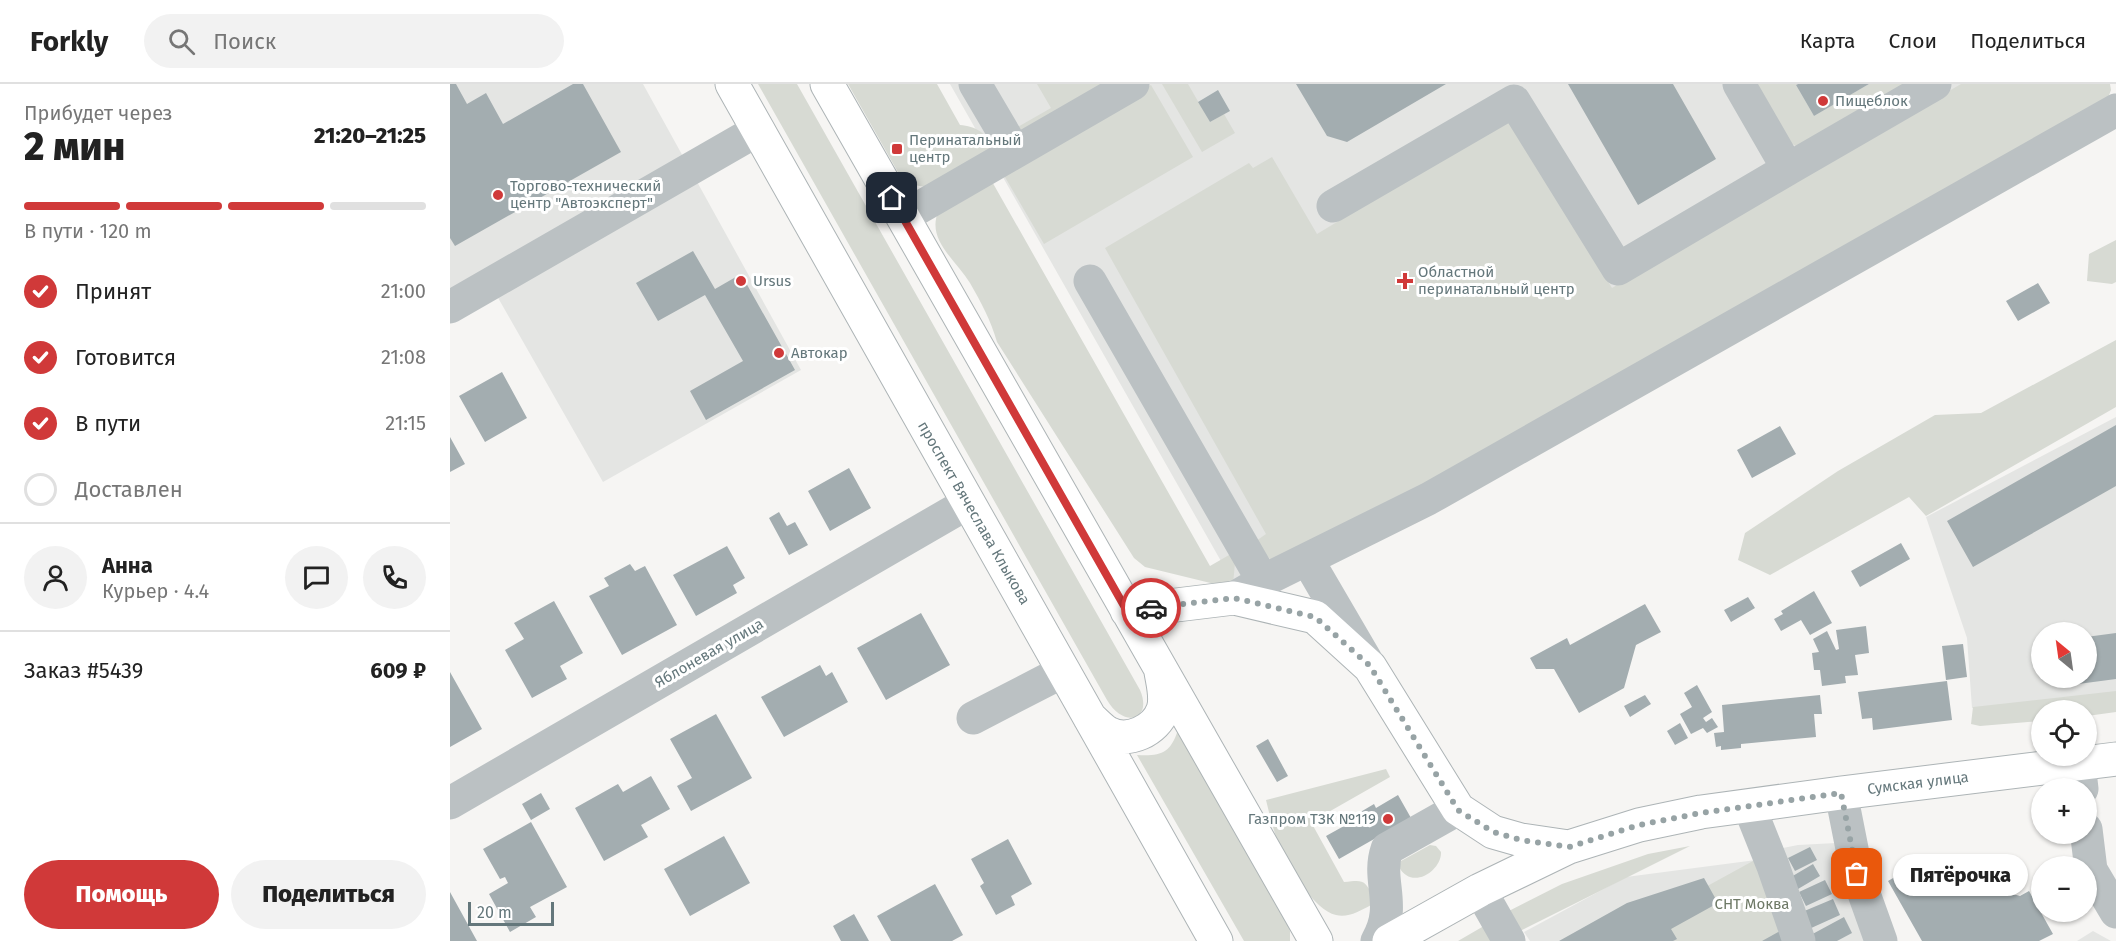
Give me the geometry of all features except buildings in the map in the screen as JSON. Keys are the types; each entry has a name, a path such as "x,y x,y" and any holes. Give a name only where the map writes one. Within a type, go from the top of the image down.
{"main road":[{"name":"проспект Вячеслава Клыкова","path":"732,84 1216,941"},
{"path":"827,84 1316,941"},
{"path":"1127,611 1234,598 1315,617 1370,666 1458,810 1493,832 1521,840 1569,847"},
{"path":"1090,718 1109,734 1126,736 1142,734 1152,726 1163,711 1165,691 1161,670"},
{"name":"Сумская улица","path":"1389,941 1480,890 1569,847 1639,825 1701,813 1841,793 2080,776 2116,759"}],"street":[{"path":"975,84 1015,152"},
{"path":"903,217 1133,84"},
{"path":"1739,84 1788,169"},
{"path":"1333,206 1514,101 1618,269 1935,84"},
{"path":"1234,598 1263,581 1428,499 2116,110"},
{"path":"450,308 758,130"},
{"path":"1090,281 1263,581"},
{"name":"Яблоневая улица","path":"450,804 969,503"},
{"path":"1307,559 1370,666"},
{"path":"973,718 1064,671"},
{"path":"1841,793 1857,874 1881,941"},
{"path":"1749,806 1799,941"},
{"path":"1377,941 1383,930 1388,904 1383,861 1388,849 1458,810"},
{"path":"2088,844 2091,870 2116,912"},
{"path":"1480,890 1509,941"}],"shaded area":[{"path":"450,84 643,84 801,370 603,482 485,275 450,295"},
{"name":"Областной перинатальный центр","path":"950,84 2083,84 1234,584"},
{"path":"2116,417 2116,692 1972,708 1967,638 1926,517"},
{"path":"1855,842 1893,941 1804,941 1773,850 1798,845"},
{"path":"1756,860 1710,941 1530,941 1524,932 1626,877"},
{"path":"2093,931 2111,941 2077,941"}],"green space":[{"path":"758,84 797,84 1140,690 1143,708 1140,714 1135,717 1121,715 1107,700"},
{"path":"848,84 937,84 960,125 980,131 987,138 991,148 927,187 912,184 899,174"},
{"path":"1037,84 1105,84 1021,132 1016,128 1051,108"},
{"path":"1162,84 1188,84 1210,122 1224,114 1235,133 1202,152"},
{"path":"1754,84 1798,84 1796,85 1814,116 1869,84 1910,84 1796,146 1790,143"},
{"path":"1961,84 2110,84 2111,90 2108,98 1431,490 1271,560 1256,541 1266,534 1105,248 1249,163 1253,168 1272,157 1317,234 1510,118 1612,288"},
{"path":"1151,85 1193,157 1044,244 1002,172"},
{"path":"990,178 1210,566 1236,551 1233,585 1227,587 1145,567 1134,558 997,342 978,297 964,274 944,249 936,230 939,210"},
{"path":"2116,240 2116,282 2112,284 2087,281 2089,254"},
{"path":"2116,340 2116,407 1926,516 1909,497 1770,575 1738,560 1745,533 1838,471 1935,415 1981,413"},
{"path":"2116,691 2116,712 2097,715 2097,700 2036,700"},
{"path":"2031,701 2031,722 1980,726 1971,724 1973,707"},
{"path":"1178,730 1283,914 1290,931 1290,941 1244,941 1137,755 1164,752 1172,744"},
{"path":"1386,769 1390,777 1311,822 1344,882 1362,882 1373,896 1371,905 1363,910 1349,915 1336,915 1319,905 1296,877 1279,843 1266,800"},
{"path":"1430,845 1436,846 1441,852 1440,859 1432,871 1418,878 1405,874 1399,867 1401,861"},
{"path":"1690,846 1514,934 1501,915 1562,884 1648,854"},
{"name":"СНТ Моква","path":"1773,850 1804,941 1607,941"},
{"path":"1489,923 1499,941 1458,941"}],"way so far":[{"path":"1151,608 1234,598 1315,617 1370,666 1458,810 1493,832 1521,840 1569,847 1639,825 1701,813 1841,793 1857,874"}],"place":[{"name":"Пищеблок","path":"1823,101"},
{"name":"Перинатальный центр","path":"897,149"},
{"name":"Торгово-технический центр \"Автоэксперт\"","path":"498,195"},
{"name":"Ursus","path":"741,281"},
{"name":"Областной перинатальный центр","path":"1405,281"},
{"name":"Автокар","path":"779,353"},
{"name":"Газпром ТЗК №119","path":"1388,819"},
{"name":"Пятёрочка","path":"1857,874"}],"route":[{"path":"892,198 1127,611 1151,608"}]}
